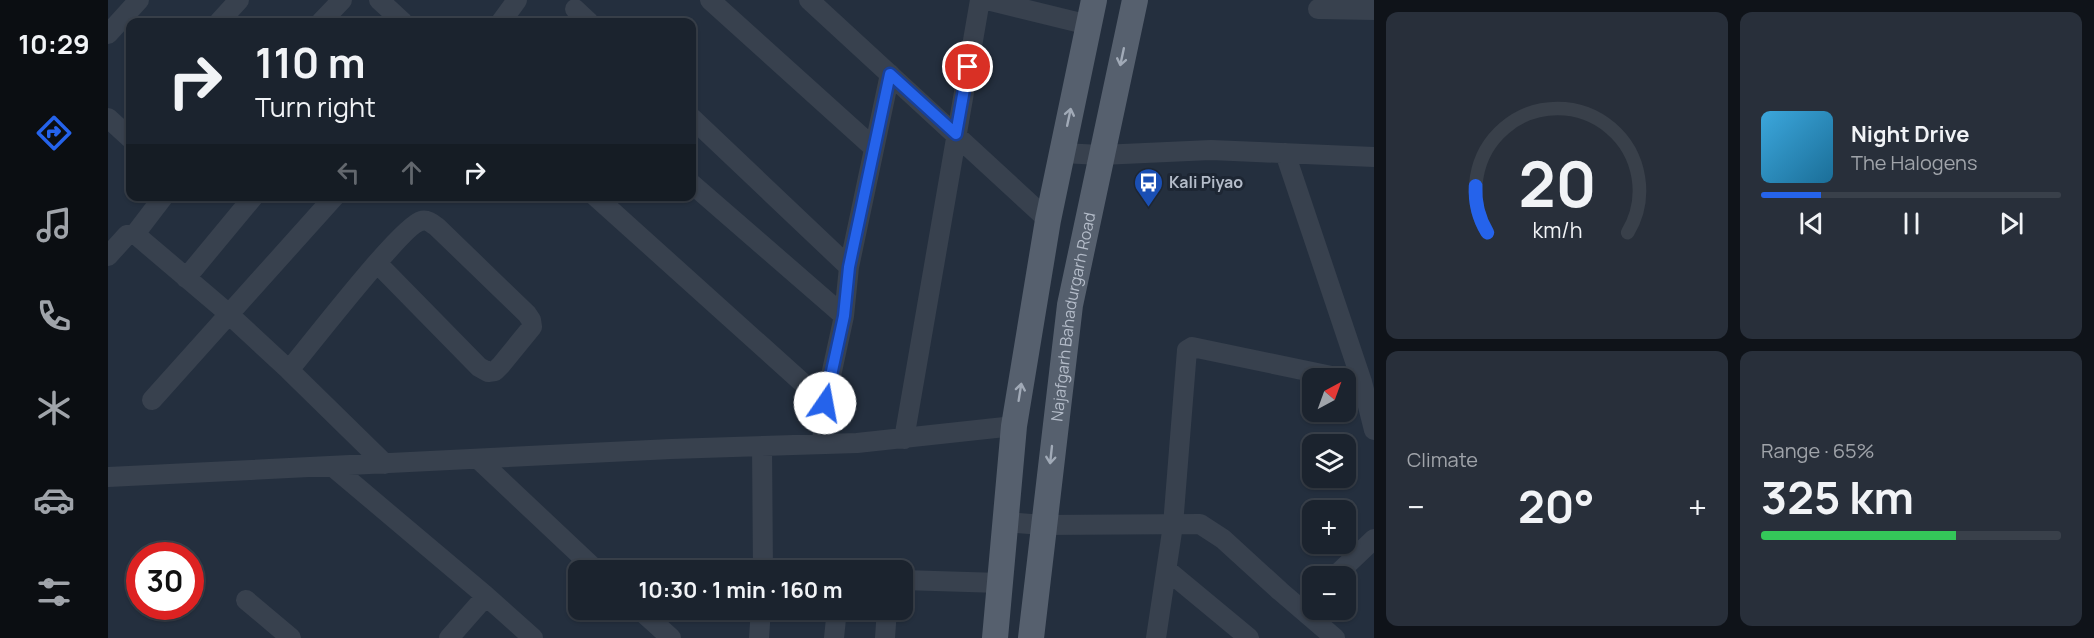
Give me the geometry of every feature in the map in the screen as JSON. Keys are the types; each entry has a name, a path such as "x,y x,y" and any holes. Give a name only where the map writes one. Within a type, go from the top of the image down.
{"main road":[{"path":"995,638 1014,426 1048,219 1094,0"},
{"name":"Najafgarh Bahadurgarh Road","path":"1031,638 1070,305 1135,0"}],"street":[{"path":"108,34 139,0"},
{"path":"223,18 239,0"},
{"path":"325,18 342,0"},
{"path":"379,0 397,18"},
{"path":"504,18 517,0"},
{"path":"710,0 874,148"},
{"path":"809,0 1048,219"},
{"path":"904,439 980,0"},
{"path":"987,0 1089,25"},
{"path":"1318,9 1374,10"},
{"path":"822,444 825,403 844,316 849,267 890,74"},
{"path":"696,122 849,267"},
{"path":"1062,153 1101,155 1211,150 1374,157"},
{"path":"1285,153 1346,368"},
{"path":"696,187 844,316"},
{"path":"108,256 127,235 135,234 160,201"},
{"path":"186,278 250,201"},
{"path":"152,400 331,201"},
{"path":"601,201 825,403"},
{"path":"290,370 377,263 412,225 421,220 438,227 527,314 532,327 501,365 495,371 488,372 479,367 377,263"},
{"path":"135,234 290,370 385,464"},
{"path":"1156,638 1173,525 1187,350 1192,347 1302,370"},
{"path":"1356,394 1374,430"},
{"path":"108,477 822,444 904,439 1014,426"},
{"path":"762,446 763,560"},
{"path":"478,459 585,560"},
{"path":"332,466 533,638"},
{"path":"1005,522 1043,525 1200,524 1212,530 1302,600"},
{"path":"1345,566 1374,538"},
{"path":"1167,570 1249,638"},
{"path":"913,580 1000,583"},
{"path":"448,638 486,596"},
{"path":"246,600 291,638"},
{"path":"651,620 671,638"},
{"path":"759,638 760,620"},
{"path":"834,638 836,620"},
{"path":"885,638 886,620"},
{"path":"1320,620 1335,638"}],"place":[{"name":"Kali Piyao","path":"1148,208"}],"route":[{"path":"825,403 844,316 849,267 890,74 956,134 968,67"}]}
